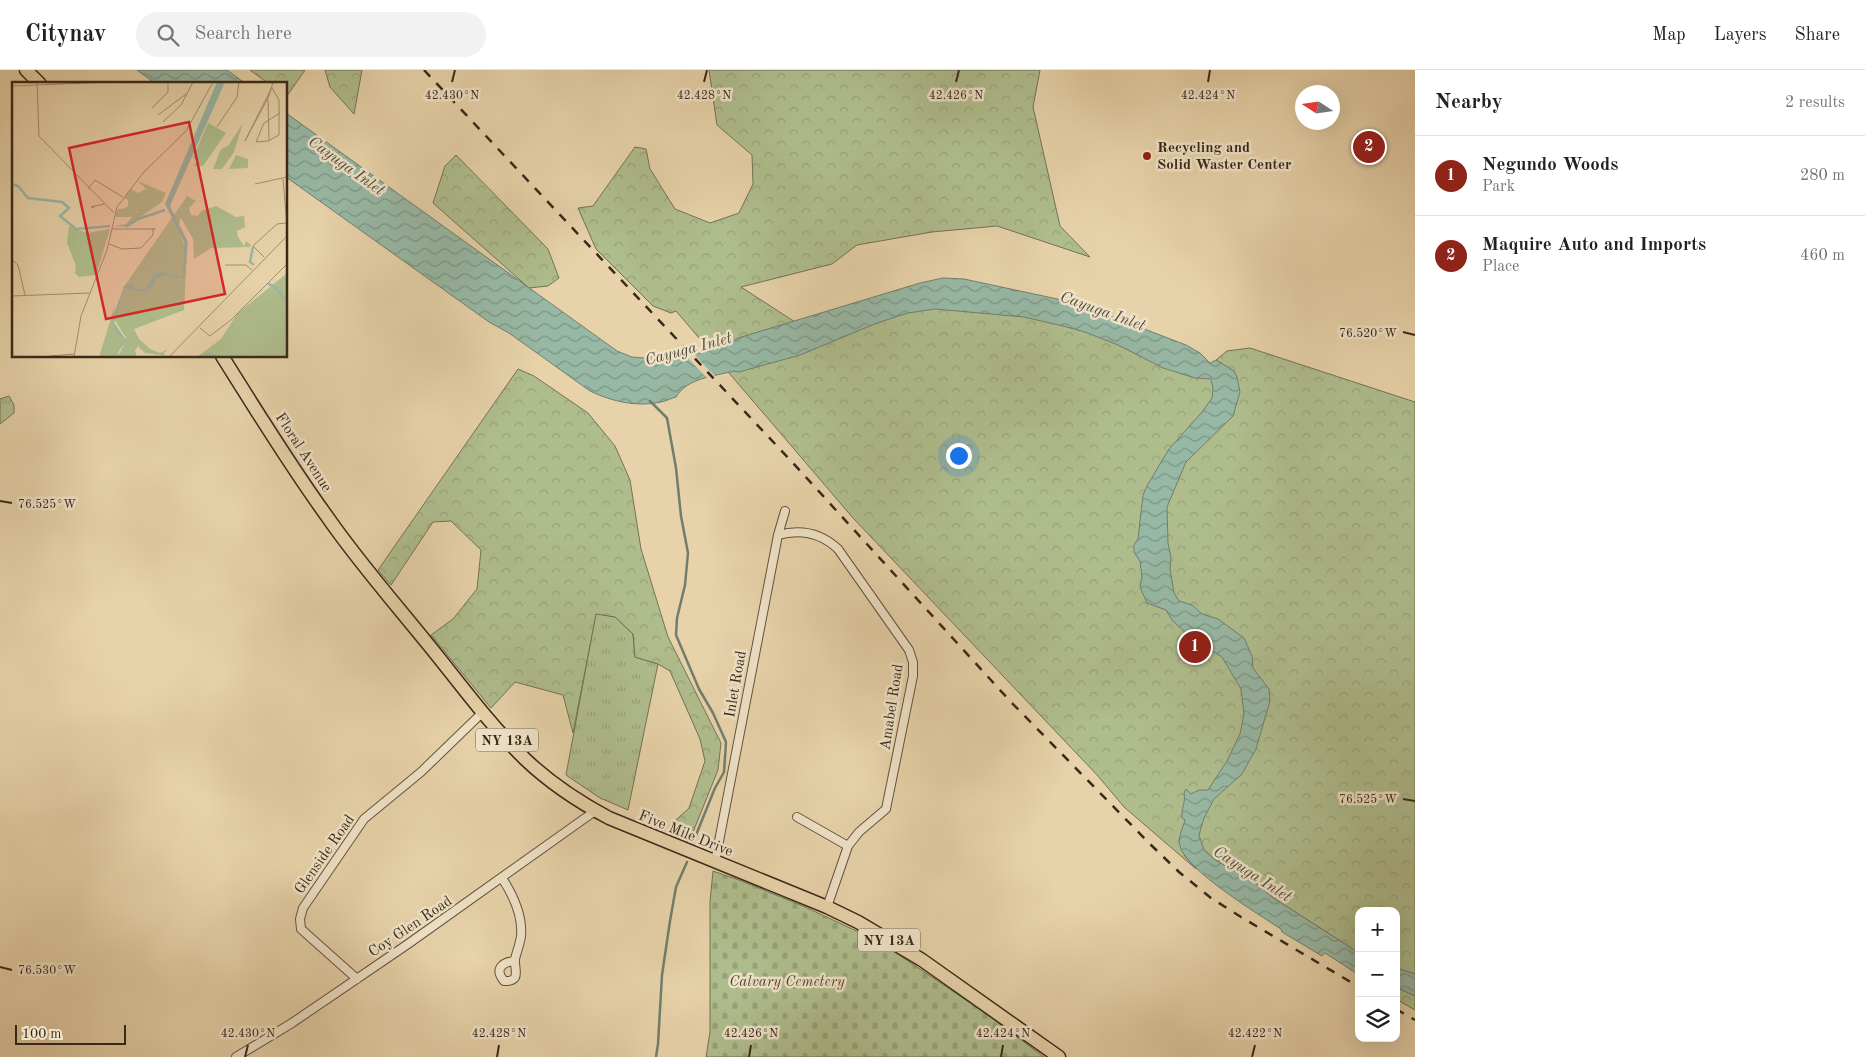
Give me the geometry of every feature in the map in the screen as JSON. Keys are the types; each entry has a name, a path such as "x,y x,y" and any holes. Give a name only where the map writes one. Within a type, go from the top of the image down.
{"main road":[{"path":"26,70 38,82"},
{"name":"Floral Avenue","path":"223,358 284,454 362,564"},
{"name":"Five Mile Drive","path":"362,564 483,712 525,759 550,781 595,811 625,825 827,907 875,931 922,960 1059,1057"}],"street":[{"name":"Inlet Road","path":"715,862 778,535 785,511"},
{"name":"Amabel Road","path":"778,535 791,531 804,532 829,540 838,549 909,650 913,662 911,685 886,810 859,832 848,846 827,907"},
{"name":"Glenside Road","path":"357,979 301,929 300,919 303,908 364,819 421,772 483,712"},
{"name":"Coy Glen Road","path":"236,1057 292,1023 357,979 595,811"},
{"path":"797,817 848,846"},
{"path":"502,878 510,891 521,922 520,944 515,961"}],"green space":[{"path":"250,70 305,70 288,95 288,82 266,82"},
{"path":"325,70 362,70 354,114 330,87"},
{"path":"709,70 1040,70 1033,107 1060,226 1090,257 997,226 932,232 857,245 832,264 741,287 812,333 937,293 1137,340 1234,371 1216,360 1227,351 1250,348 1415,402 1415,974 1400,969 1400,907 1355,907 1355,950 1272,897 1258,885 1214,859 1204,850 1184,855 1196,869 1124,807 1098,776 853,518 676,311 671,313 653,306 596,249 578,208 593,206 635,147 646,149 650,169 675,209 710,223 739,213 753,184 752,155 717,125"},
{"path":"456,155 548,249 559,278 548,286 529,288 433,203 445,166"},
{"path":"518,369 534,376 588,413 615,446 630,480 641,549 668,637 721,743 718,770 689,842 670,835 676,820 689,808 705,761 700,739 670,671 658,664 635,657 633,634 615,617 596,614 573,733 563,695 515,682 491,708 431,635 453,619 477,589 481,550 451,521 433,522 391,585 378,570"},
{"path":"9,396 14,405 14,413 0,424 0,399"},
{"path":"596,613 615,617 633,634 635,657 658,664 628,810 600,798 566,775"},
{"name":"Calvary Cemetery","path":"713,871 803,906 880,942 988,1015 1044,1057 706,1057 710,1032 710,902"},
{"path":"1400,989 1415,996 1415,1010 1400,1001"}],"water":[{"path":"137,70 227,70 243,82 153,82"},
{"name":"Cayuga Inlet","path":"288,114 617,351 632,357 645,358 664,354 672,359 686,357 727,345 738,338 920,283 943,278 964,279 1076,303 1186,345 1200,353 1210,363 1216,360 1234,371 1240,392 1233,416 1186,462 1167,507 1168,543 1171,558 1170,569 1174,593 1179,601 1192,605 1202,614 1218,619 1244,638 1252,656 1253,668 1269,689 1270,701 1256,749 1242,774 1214,799 1204,818 1199,835 1204,850 1214,859 1258,885 1272,897 1355,950 1355,972 1325,953 1322,956 1282,932 1281,929 1224,891 1195,867 1185,856 1179,843 1185,820 1182,818 1182,815 1186,789 1191,794 1199,790 1208,790 1227,761 1240,734 1244,714 1241,689 1222,657 1192,639 1172,620 1166,610 1147,603 1140,587 1142,577 1140,561 1134,552 1134,545 1138,539 1143,495 1148,484 1169,449 1212,398 1213,388 1211,379 1195,378 1163,368 1118,345 1085,332 1063,326 1024,317 935,309 908,313 877,323 800,355 739,372 734,371 702,379 687,386 676,397 663,402 634,404 616,401 590,391 509,333 489,322 288,178"},
{"path":"1400,969 1415,974 1415,996 1400,989"}],"pier":[{"path":"694,354 717,378 709,380 686,356"}],"waterway":[{"path":"650,401 667,418 688,553 685,585 677,618 676,635 699,689 713,713 726,742 724,772 715,788 694,840"},
{"path":"656,1057 662,975 670,921 676,887 687,862"}],"railway":[{"path":"424,70 793,463 1010,701 1150,844 1179,872 1211,898 1355,985"},
{"path":"1400,1011 1415,1020"}],"place":[{"name":"Maquire Auto and Imports","path":"1369,147"},
{"name":"Recycling and Solid Waster Center","path":"1147,156"},
{"name":"Negundo Woods","path":"1195,647"}]}
